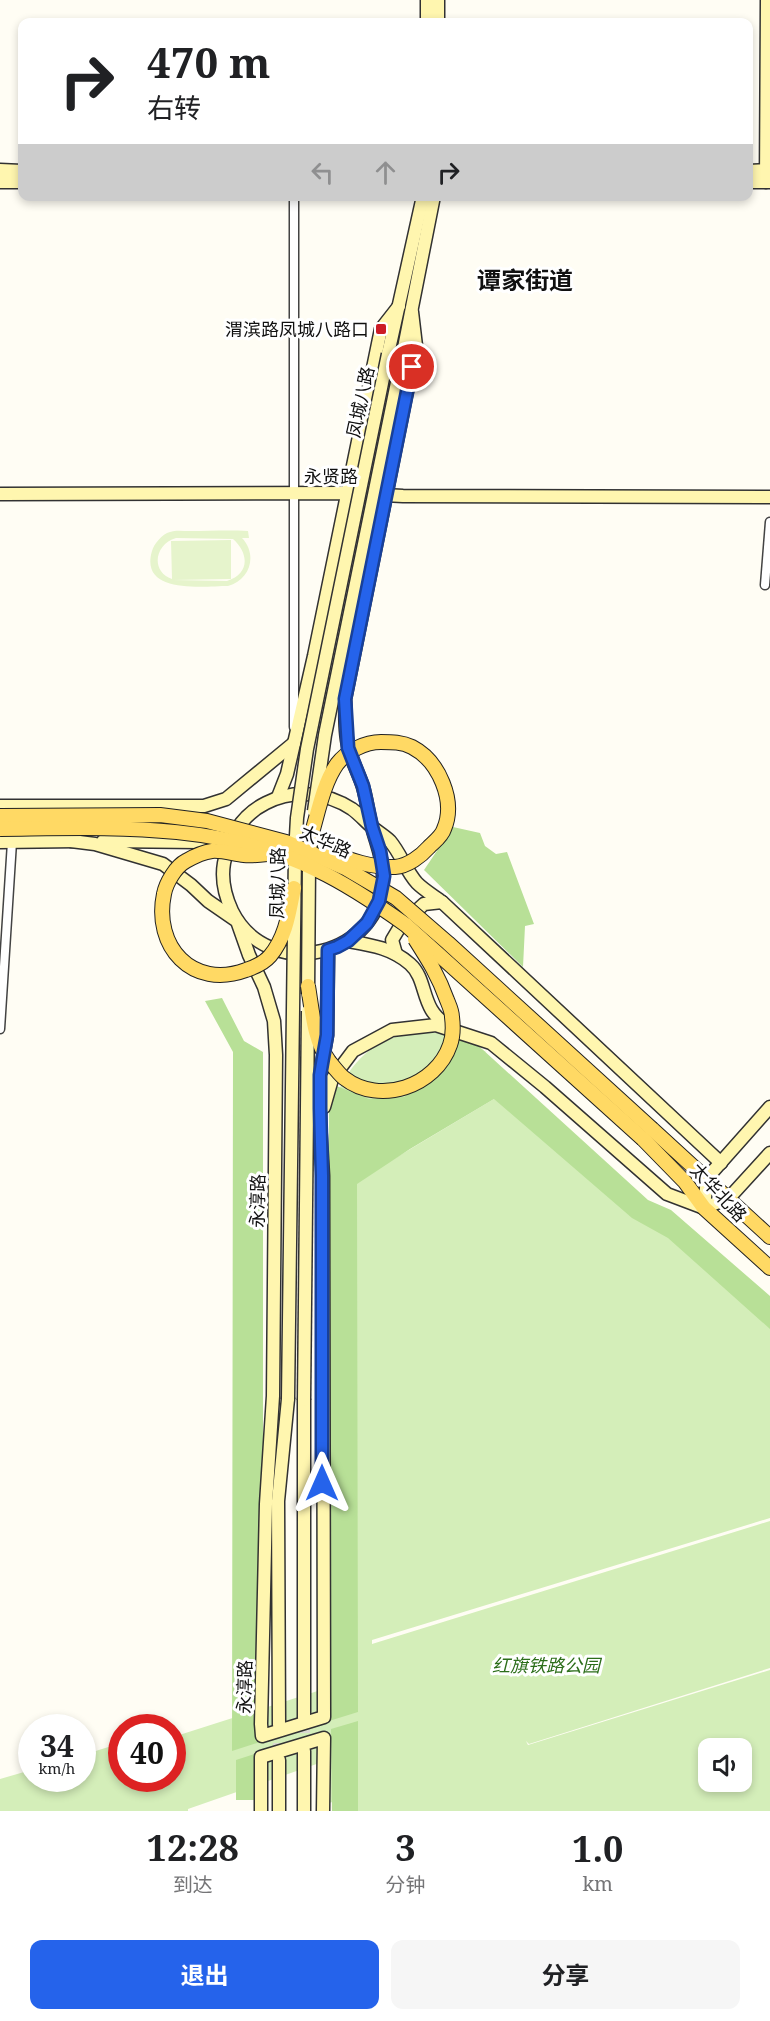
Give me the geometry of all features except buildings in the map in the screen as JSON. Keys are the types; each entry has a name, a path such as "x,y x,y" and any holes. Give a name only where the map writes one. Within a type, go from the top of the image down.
{"main road":[{"path":"262,834 285,836 369,866 398,867 421,856 444,830 447,794 436,769 424,755 411,746 396,742 376,742 355,748 338,763 326,787 311,836"},
{"name":"太华路","path":"0,816 160,815 207,820 286,842 345,868 396,898 457,951 648,1134"},
{"name":"太华路","path":"0,829 172,830 228,839 279,854 316,869 364,895 406,925 648,1134"},
{"path":"279,854 247,855 211,851 184,862 165,884 162,925 171,948 188,966 209,975 237,974 256,967 268,959 279,943 287,924 294,888"},
{"path":"308,986 316,1032 327,1059 344,1078 378,1091 402,1090 431,1073 443,1060 451,1043 453,1015 438,975 406,925"},
{"name":"太华北路","path":"648,1134 707,1178 770,1237"},
{"name":"太华北路","path":"648,1134 704,1208 770,1268"}],"street":[{"path":"427,0 427,18"},
{"path":"438,0 438,18"},
{"path":"766,0 768,176"},
{"path":"0,170 18,171"},
{"path":"753,172 768,176"},
{"path":"753,180 768,176"},
{"path":"0,182 18,182"},
{"path":"0,806 204,806 226,799 294,743 294,201"},
{"name":"凤城八路","path":"288,1399 294,888 297,818 307,749 422,201"},
{"name":"凤城八路","path":"304,1502 311,836 325,735 433,201"},
{"name":"凤城八路","path":"278,797 287,774 314,656 381,329 399,306"},
{"name":"凤城八路","path":"372,827 363,786 348,748 345,699 416,346 412,312"},
{"name":"永贤路","path":"0,494 346,493 403,496 770,497"},
{"path":"765,585 770,522"},
{"path":"314,656 319,670 332,675 350,674"},
{"path":"237,921 226,898 222,873 227,847 238,825 256,808 278,797 303,793 328,797 351,809 389,841 417,882 442,902 721,1163"},
{"path":"71,841 95,844 163,864 208,901 237,921 254,939 276,950 300,955 337,947 348,941 367,923 379,901 384,876 380,851 372,827"},
{"path":"0,1029 6,842 200,842 227,847"},
{"path":"396,954 392,940 401,925 424,904 442,902"},
{"name":"永淳路","path":"237,921 264,987 274,1021 276,1055 273,1396 266,1504 262,1736 324,1717 320,1075 327,1035 328,950"},
{"path":"348,941 386,948 411,964 422,986 428,1006 442,1022 466,1035"},
{"path":"320,1124 332,1079 353,1051 392,1030 436,1025 491,1043 667,1194 704,1208 729,1198 770,1153"},
{"path":"704,1208 707,1178 770,1107"},
{"path":"275,1173 284,1165 314,1165 322,1176"},
{"path":"273,1396 273,1461 278,1501"},
{"name":"永淳路","path":"279,1725 278,1501 288,1399"},
{"path":"304,1718 304,1502 322,1459"},
{"path":"261,1811 261,1756 324,1738 323,1811"},
{"path":"304,1751 304,1811"},
{"path":"279,1760 279,1811"}],"green space":[{"path":"172,531 248,531 249,538 242,538 250,552 249,566 246,573 236,583 228,586 190,587 164,581 155,575 151,565 152,551 167,533","holes":["176,538 233,539 242,550 245,563 235,578 227,581 173,580 231,579 231,540 171,541 172,579 160,570 158,564 160,552 163,546 169,541"]},
{"path":"453,827 480,833 485,846 496,854 507,852 534,924 525,926 523,967 424,870"},
{"path":"222,998 244,1041 263,1052 263,1741 232,1751 233,1052 205,1001"},
{"path":"429,1032 457,1036 486,1052 329,1154 332,1109 342,1084 356,1063 387,1040 402,1035"},
{"path":"454,1034 470,1038 648,1200 671,1210 770,1296 770,1329 668,1238 632,1218 494,1099 357,1184 358,1712 329,1721 329,1083 369,1099 404,1097 441,1070"},
{"name":"红旗铁路公园","path":"499,1096 669,1233 770,1328 770,1518 372,1640 372,1644 770,1521 770,1668 529,1744 526,1741 528,1745 770,1670 770,1811 351,1811 351,1796 329,1803 328,1760 188,1809 188,1811 0,1811 0,1779 18,1774 18,1792 96,1792 96,1751 108,1747 108,1792 186,1792 186,1733 327,1688 355,1649 357,1181"},
{"path":"358,1721 358,1811 332,1811 331,1729"},
{"path":"264,1751 263,1800 236,1800 236,1760"}],"tunnel":[{"path":"304,1718 304,1751"},
{"path":"279,1725 279,1760"}],"place":[{"name":"渭滨路凤城八路口","path":"381,329"}],"district":[{"name":"谭家街道","path":"525,279"}],"route":[{"path":"322,1483 320,1075 327,1035 328,950 348,941 367,923 379,901 384,876 363,786 348,748 345,699 412,367"}]}
